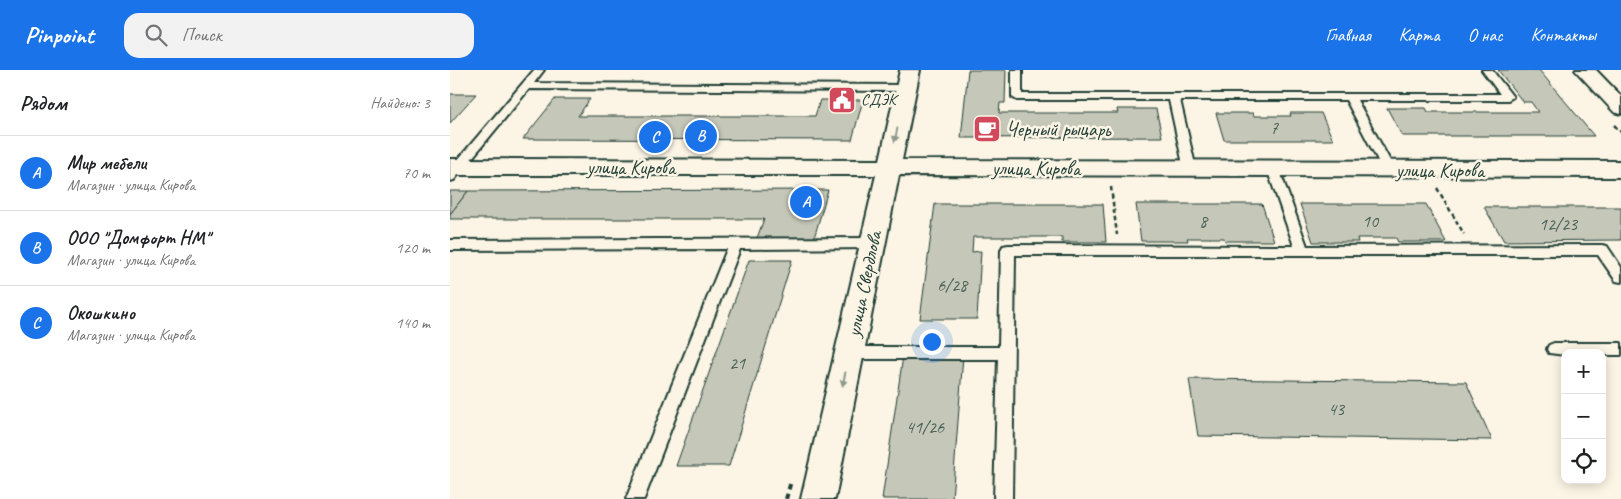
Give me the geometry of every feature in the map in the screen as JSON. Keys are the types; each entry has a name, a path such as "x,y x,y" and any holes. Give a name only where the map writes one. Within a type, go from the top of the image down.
{"street":[{"path":"1585,70 1621,108"},
{"name":"улица Свердлова","path":"818,499 908,79"},
{"name":"улица Кирова","path":"453,170 889,168 1621,170"}],"lane":[{"path":"453,170 538,70"},
{"path":"1017,70 1017,97 1508,97 1487,70"},
{"path":"525,86 908,79"},
{"path":"1174,97 1190,169"},
{"path":"1350,98 1389,170"},
{"path":"1273,170 1302,252"},
{"path":"450,245 873,243"},
{"path":"635,499 734,244"},
{"path":"1003,499 1008,250 1302,252 1602,250 1621,277"},
{"path":"1554,349 1621,349"},
{"path":"849,353 1006,354"}],"path":[{"path":"1109,169 1119,251"},
{"path":"1427,170 1473,251"}],"building":[{"path":"968,70 1006,70 1005,103 1000,103 999,113 1118,113 1117,109 1156,109 1162,137 961,138"},
{"path":"1498,70 1539,70 1594,136 1402,136 1387,108 1426,108 1428,112 1538,112 1531,102 1523,102"},
{"path":"450,94 476,94 450,123"},
{"path":"555,99 590,99 578,116 815,116 820,100 863,100 852,140 523,139"},
{"path":"1216,113 1291,116 1290,113 1321,113 1333,140 1224,140"},
{"path":"828,190 814,238 757,238 764,219 450,219 450,214 468,191"},
{"path":"450,191 468,191 450,214"},
{"path":"935,204 1103,204 1106,242 1062,242 1062,237 973,237 972,252 981,251 977,319 920,319"},
{"path":"1136,204 1262,204 1274,241 1225,241 1224,238 1187,238 1188,241 1141,241"},
{"path":"1300,204 1426,204 1446,242 1398,242 1396,238 1357,238 1358,242 1313,242"},
{"path":"1484,207 1621,207 1621,240 1504,241"},
{"path":"749,260 792,260 729,466 676,466"},
{"path":"903,356 963,356 952,499 882,499"},
{"path":"1189,379 1466,382 1492,440 1198,436"}],"place":[{"name":"СДЭК","path":"842,100"},
{"name":"Черный рыцарь","path":"987,129"},
{"name":"ООО \"Домфорт НМ\"","path":"701,136"},
{"name":"Окошкино","path":"655,137"},
{"name":"Мир мебели","path":"806,202"}]}
